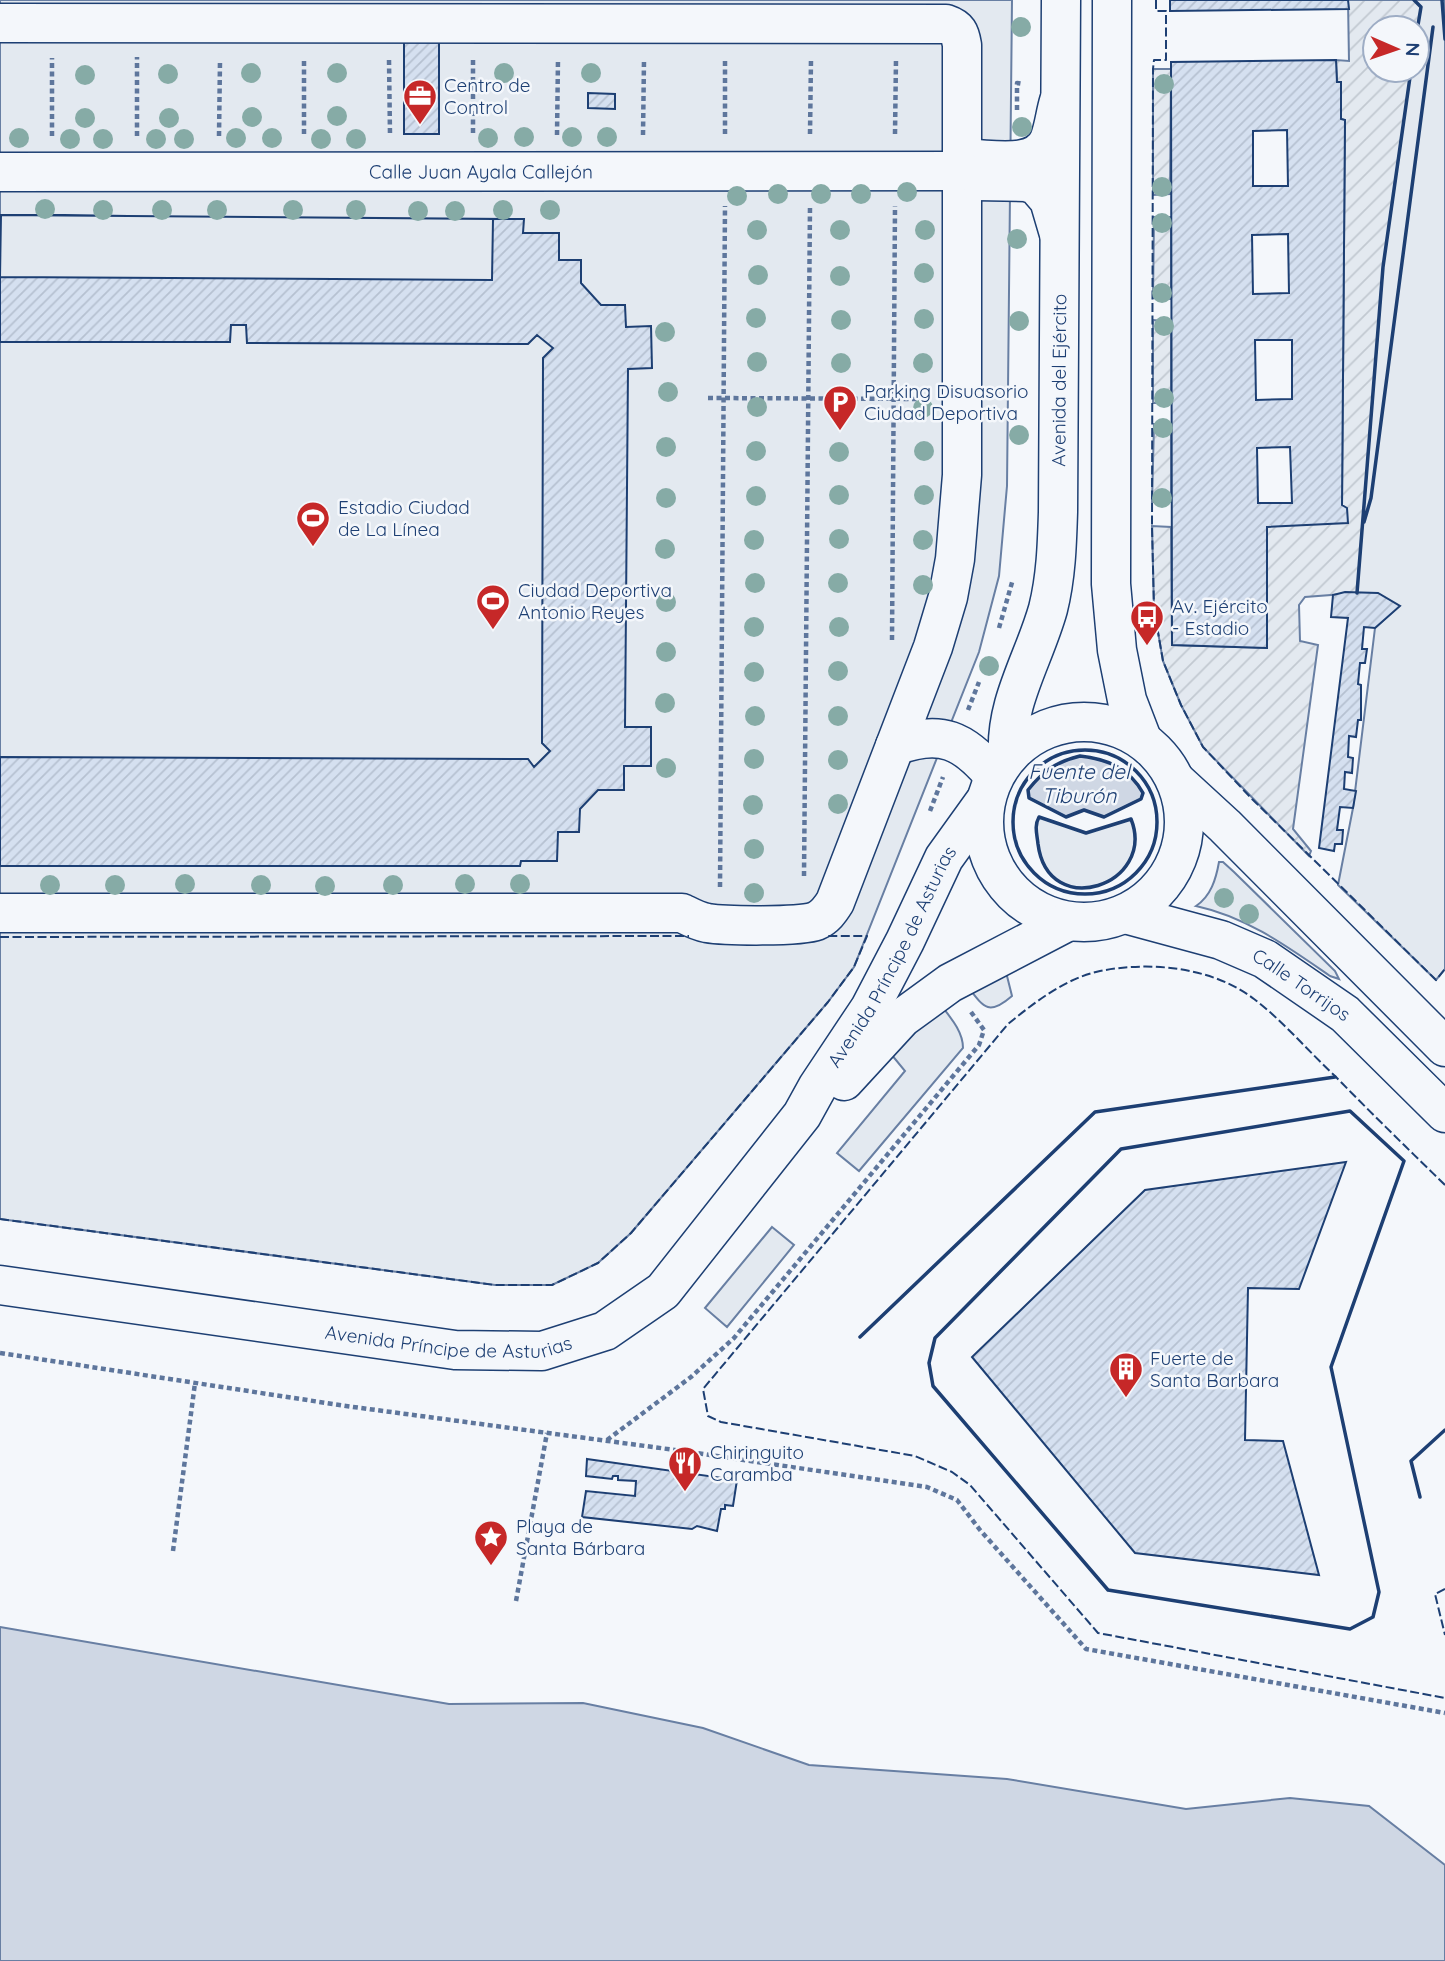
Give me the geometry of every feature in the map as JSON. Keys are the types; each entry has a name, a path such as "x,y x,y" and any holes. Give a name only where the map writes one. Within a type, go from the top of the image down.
{"main road":[{"name":"Avenida del Ejército","path":"996,777 1013,705 1047,610 1055,576 1058,512 1060,0"},
{"path":"1112,0 1111,584 1127,700 1142,739"},
{"path":"0,23 946,24 960,33 962,45 962,475 955,559 933,647 835,902 828,914 803,924 720,923 694,920 682,913 0,913"},
{"path":"962,171 976,159 1017,160 1028,158 1040,151 1048,143 1060,99"},
{"path":"962,171 976,181 1026,182 1036,185 1049,200 1059,234"},
{"name":"Calle Juan Ayala Callejón","path":"0,172 962,171"},
{"path":"1076,721 1097,722 1119,727 1142,739 1163,759 1176,781 1183,806 1183,839 1176,863 1165,882 1151,898 1125,914 1098,922 1067,922 1036,911 1014,895 998,876 989,855 984,832 996,777 1027,738 1053,726 1076,721"},
{"path":"895,746 928,737 956,742 969,750 996,777"},
{"name":"Avenida Príncipe de Asturias","path":"0,1285 454,1350 542,1351 605,1331 663,1291 802,1115 870,1008 905,941 943,858 996,777"},
{"path":"1176,781 1208,809 1444,1044"},
{"name":"Calle Torrijos","path":"1125,914 1221,940 1265,959 1345,1014 1445,1113"},
{"name":"Avenida Príncipe de Asturias","path":"802,1115 831,1096 902,1018 950,983 1067,922"}],"path":[{"path":"304,23 304,147"},
{"path":"643,146 644,23"},
{"path":"720,923 726,23"},
{"path":"803,924 811,23"},
{"path":"892,640 896,23"},
{"path":"137,148 138,44"},
{"path":"219,148 220,53"},
{"path":"52,55 52,148"},
{"path":"389,55 390,147"},
{"path":"473,55 473,147"},
{"path":"557,146 558,56"},
{"path":"708,398 962,399"},
{"path":"0,1353 927,1487 957,1500 980,1530 1086,1649 1445,1713"},
{"path":"173,1551 195,1383"},
{"path":"516,1601 547,1433"}],"shaded area":[{"name":"Ciudad Deportiva Antonio Reyes","path":"0,0 1012,0 1007,486 999,576 979,652 854,967 828,1002 631,1233 598,1263 552,1285 495,1285 0,1219"},
{"path":"1348,0 1414,0 1421,7 1420,14 1361,14 1361,84 1409,84 1383,267 1357,593 1305,597 1299,605 1300,641 1318,645 1293,829 1311,851 1309,856 1203,747 1181,705 1163,661 1154,609 1152,526 1171,527 1172,645 1267,648 1267,527 1342,505 1345,120 1341,119 1341,83 1337,82 1336,60 1349,61"},
{"path":"1414,0 1445,0 1445,969 1436,980 1338,885 1353,808 1375,628 1399,606 1357,593 1383,267 1409,84 1431,84 1431,14 1419,14 1420,7"},
{"path":"1153,69 1171,69 1170,194 1153,195"},
{"path":"1154,217 1171,217 1171,299 1153,298"},
{"path":"1153,320 1171,322 1171,403 1153,403"},
{"path":"1154,424 1171,425 1171,502 1152,502"},
{"path":"1039,817 1086,833 1131,819 1135,842 1129,862 1116,876 1098,886 1079,888 1060,882 1046,868 1038,844 1036,827"},
{"path":"1219,862 1223,862 1234,872 1335,971 1339,979 1330,976 1250,925 1196,906 1212,887"},
{"path":"1006,972 1012,996 998,1006 987,1007 968,987"},
{"path":"940,1004 958,1030 963,1048 859,1171 837,1153 905,1071 891,1054"},
{"path":"772,1227 794,1245 727,1327 705,1308"}],"water":[{"name":"Fuente del Tiburón","path":"1080,756 1108,762 1124,771 1143,793 1141,799 1104,817 1084,810 1066,817 1029,798 1028,790 1045,772 1057,764"},
{"path":"0,1627 449,1704 583,1703 703,1728 809,1765 1007,1779 1186,1809 1290,1798 1369,1806 1445,1865 1445,1961 0,1961"}],"building":[{"path":"1170,0 1348,0 1349,9 1170,11"},
{"path":"404,41 439,42 439,134 404,134"},
{"path":"1336,60 1337,82 1341,82 1341,119 1345,120 1342,505 1347,508 1348,523 1267,527 1267,648 1172,645 1171,62","holes":["1287,130 1288,186 1253,186 1253,131","1288,234 1289,293 1253,294 1252,235","1255,340 1292,340 1292,399 1256,400","1290,447 1292,503 1258,503 1257,448"]},
{"path":"588,93 615,94 615,109 588,108"},
{"path":"0,215 524,219 523,233 559,233 559,260 581,260 581,283 601,305 625,305 626,327 651,326 652,368 628,369 625,727 651,727 651,766 624,766 624,790 598,790 580,809 579,832 558,832 557,861 521,861 520,866 0,866 0,757 528,759 534,767 550,751 542,743 543,358 553,348 537,335 528,344 247,343 246,325 231,325 230,342 0,342"},
{"path":"1,215 493,219 492,280 0,277"},
{"path":"1345,592 1378,593 1400,606 1375,628 1364,627 1362,649 1367,649 1365,663 1360,663 1358,684 1361,685 1361,720 1358,720 1356,737 1349,736 1348,757 1353,758 1352,773 1345,772 1344,789 1356,791 1353,808 1340,807 1337,830 1343,830 1342,844 1335,844 1334,851 1319,848 1348,618 1331,617 1333,595"},
{"name":"Fuerte de Santa Barbara","path":"1346,1162 1299,1289 1248,1288 1245,1440 1283,1441 1319,1575 1135,1553 972,1357 1145,1190"},
{"name":"Chiringuito Caramba","path":"587,1459 737,1480 733,1506 725,1505 725,1509 721,1509 717,1531 697,1526 692,1529 582,1517 586,1491 635,1496 636,1481 618,1480 618,1476 613,1476 612,1479 586,1476"}],"fence":[{"path":"1156,0 1156,11 1166,11 1166,60 1154,60 1153,69 1152,526 1154,609 1163,661 1181,705 1203,747 1252,799 1436,980 1445,969"},
{"path":"0,937 689,936"},
{"path":"0,1219 495,1285 552,1285 598,1263 631,1233 828,1002 854,967 867,936 826,936"},
{"path":"1445,1185 1275,1017 1237,988 1200,973 1160,967 1120,968 1087,974 1051,992 1008,1024 703,1389 708,1416 721,1422 915,1456 952,1472 970,1485 1098,1633 1445,1698"},
{"path":"1445,1589 1435,1594 1445,1635"}],"wall":[{"path":"1414,0 1421,7 1420,14"},
{"path":"1442,0 1445,39"},
{"path":"1364,522 1371,498 1433,27"},
{"path":"1357,593 1383,267 1409,84"},
{"path":"1085,750 1113,755 1136,771 1152,794 1157,822 1152,850 1136,873 1113,889 1085,894 1057,889 1034,873 1018,850 1013,822 1018,794 1034,771 1057,755 1085,750"},
{"path":"1080,756 1108,762 1124,771 1143,793 1141,799 1104,817 1084,810 1066,817 1029,798 1028,790 1045,772 1057,764 1080,756"},
{"path":"1039,817 1086,833 1131,819 1135,842 1129,862 1116,876 1098,886 1079,888 1060,882 1046,868 1038,844 1036,827 1039,817"},
{"path":"860,1337 1095,1112 1335,1077"},
{"path":"1350,1111 1404,1161 1331,1367 1379,1592 1373,1617 1350,1629 1108,1590 933,1386 929,1363 935,1338 1121,1149 1350,1111"},
{"path":"1420,1497 1411,1461 1445,1430"}],"place":[{"name":"Centro de Control","path":"420,126"},
{"name":"Parking Disuasorio Ciudad Deportiva","path":"840,432"},
{"name":"Estadio Ciudad de La Línea","path":"313,548"},
{"name":"Ciudad Deportiva Antonio Reyes","path":"493,631"},
{"name":"Av. Ejército - Estadio","path":"1147,647"},
{"name":"Fuerte de Santa Barbara","path":"1126,1399"},
{"name":"Chiringuito Caramba","path":"685,1493"},
{"name":"Playa de Santa Bárbara","path":"491,1567"}]}
